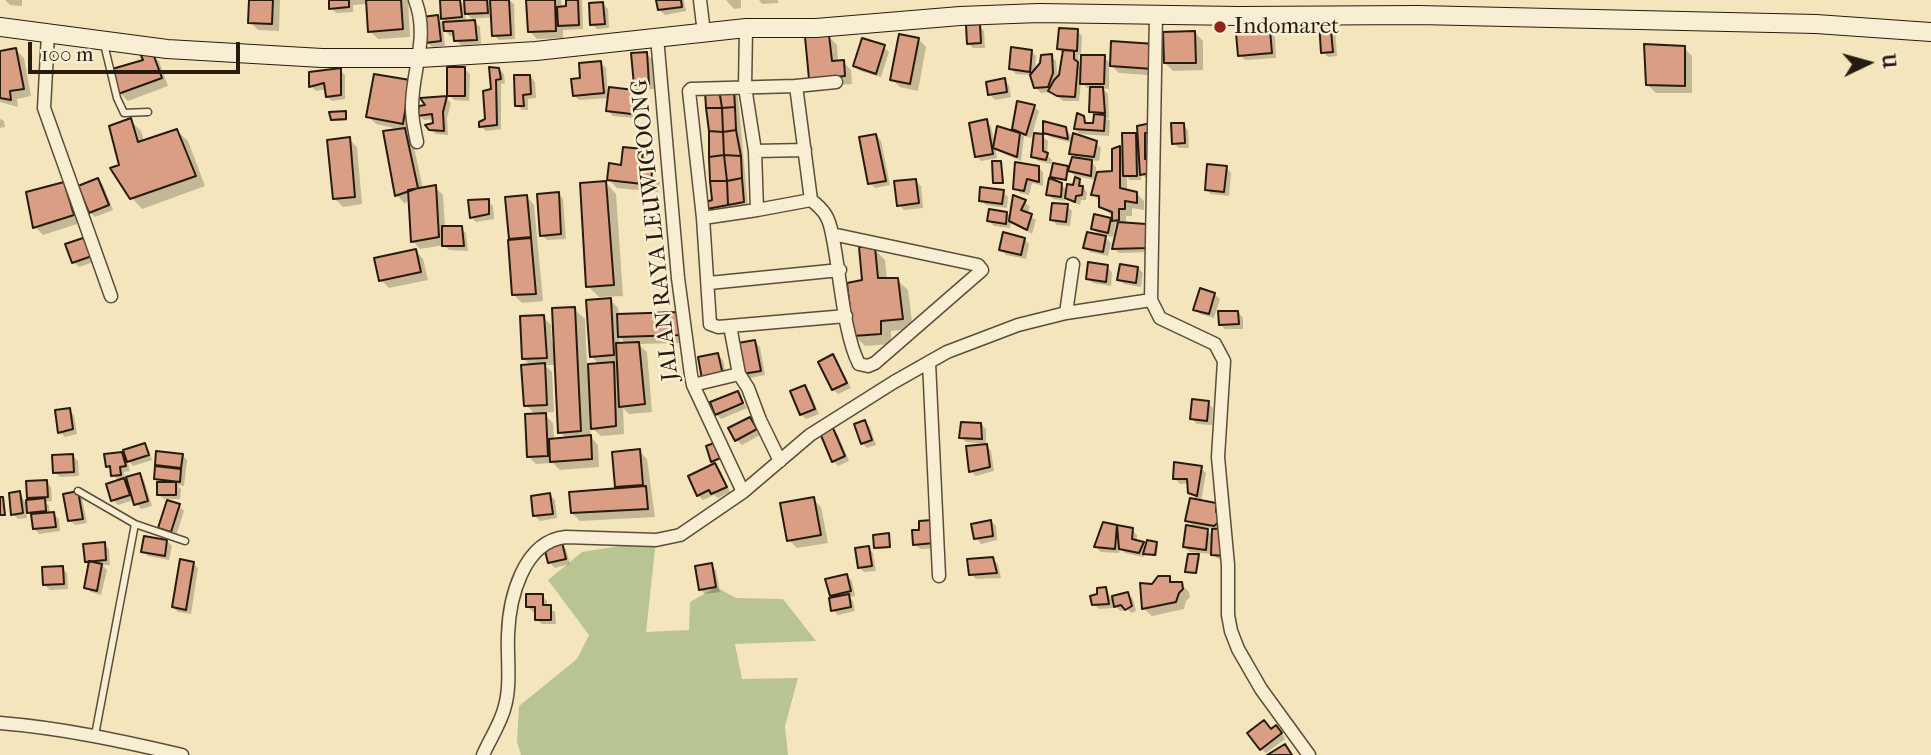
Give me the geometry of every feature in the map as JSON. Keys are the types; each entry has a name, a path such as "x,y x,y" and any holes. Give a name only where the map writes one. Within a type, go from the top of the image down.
{"main road":[{"path":"0,27 104,43 265,56 420,58 536,51 746,28 816,28 1019,13 1418,15 1816,24 1931,32"}],"street":[{"path":"415,0 420,20 420,58 412,110 417,142"},
{"path":"700,0 704,33"},
{"path":"1156,15 1151,300 1160,318 1214,344 1224,361 1218,457 1231,631 1261,689 1309,755"},
{"path":"746,28 745,87 755,152 757,209"},
{"path":"48,34 44,108 111,296"},
{"name":"JALAN RAYA LEUWIGOONG","path":"657,37 678,278 693,385 743,492"},
{"path":"836,82 689,90 704,218 709,322 715,327 846,316"},
{"path":"796,86 811,200 826,212 846,316 859,364 868,366 907,336 982,270 978,264 832,234"},
{"path":"755,152 805,150"},
{"path":"704,218 811,200"},
{"path":"1066,313 1073,264"},
{"path":"709,283 839,270"},
{"path":"483,755 506,704 509,616 519,581 534,552 553,538 582,536 656,540 672,537 702,521 743,492 810,435 947,352 1018,325 1066,313 1151,300"},
{"path":"730,326 738,374 748,388 780,461"},
{"path":"929,362 939,576"},
{"path":"693,385 738,374"},
{"path":"0,723 51,727 183,755"}],"lane":[{"path":"104,43 117,98 124,113 148,112"},
{"path":"78,491 135,524 185,541"},
{"path":"95,735 135,524"}],"green space":[{"path":"656,540 646,632 689,630 690,602 716,587 736,598 783,599 816,641 735,644 742,679 798,678 785,726 788,755 521,755 517,742 519,706 577,659 589,635 548,580 582,552"}],"building":[{"path":"249,0 273,0 272,24 248,23"},
{"path":"329,0 349,0 349,7 329,9"},
{"path":"366,0 401,0 403,29 368,32"},
{"path":"440,0 460,0 462,17 441,19"},
{"path":"464,0 487,0 488,13 465,14"},
{"path":"490,0 509,0 511,35 492,36"},
{"path":"526,0 555,0 556,31 528,32"},
{"path":"566,0 578,0 579,25 558,26 557,7 566,6"},
{"path":"656,0 681,0 682,7 658,10"},
{"path":"603,2 605,24 590,25 589,3"},
{"path":"438,15 441,41 425,43 422,17"},
{"path":"475,20 477,40 454,41 453,31 444,31 443,22"},
{"path":"1330,20 1333,52 1321,53 1319,21"},
{"path":"980,24 981,43 967,44 966,25"},
{"path":"1059,28 1078,29 1077,51 1057,49"},
{"path":"1270,30 1272,53 1238,56 1236,33"},
{"path":"1195,31 1196,63 1164,63 1163,32"},
{"path":"899,34 919,38 910,84 890,80"},
{"path":"829,35 832,61 844,60 845,76 809,79 805,37"},
{"path":"862,38 885,45 876,74 853,66"},
{"path":"1111,41 1155,44 1153,69 1110,66"},
{"path":"1644,44 1685,46 1685,86 1646,85"},
{"path":"1011,47 1032,50 1030,72 1009,69"},
{"path":"16,48 24,89 10,91 11,100 0,98 0,51"},
{"path":"1063,50 1074,51 1074,59 1078,62 1075,97 1057,96 1048,91 1059,75"},
{"path":"152,51 162,78 118,94 112,69 143,60 140,53"},
{"path":"647,52 649,84 634,85 631,53"},
{"path":"1052,54 1053,73 1048,87 1034,88 1030,75 1040,63 1041,55"},
{"path":"1081,55 1105,55 1104,84 1080,84"},
{"path":"601,61 604,93 573,96 571,79 580,78 579,63"},
{"path":"447,67 465,67 465,96 447,96"},
{"path":"489,67 499,68 501,79 496,80 497,125 479,127 479,122 485,119 483,91 491,89"},
{"path":"341,68 341,95 326,97 324,83 309,87 309,72"},
{"path":"374,74 410,80 403,124 366,117"},
{"path":"514,75 530,75 531,94 523,95 524,106 515,106"},
{"path":"1005,78 1007,92 988,95 986,82"},
{"path":"609,87 643,91 640,115 606,111"},
{"path":"1090,87 1103,87 1105,113 1089,112"},
{"path":"719,89 734,90 735,107 722,108"},
{"path":"719,89 722,108 706,108 705,91"},
{"path":"447,96 443,112 444,131 429,130 425,125 433,123 432,114 417,116 419,106 425,105 420,98"},
{"path":"1017,101 1035,105 1026,135 1012,129"},
{"path":"735,107 736,130 723,132 722,108"},
{"path":"706,108 722,108 723,132 709,131"},
{"path":"346,111 346,119 331,120 329,112"},
{"path":"1077,113 1084,116 1085,123 1093,123 1094,114 1105,115 1104,131 1074,129"},
{"path":"131,118 138,142 177,129 196,176 130,199 110,168 119,165 109,126"},
{"path":"987,119 993,154 975,157 969,123"},
{"path":"1043,121 1066,127 1068,139 1043,133"},
{"path":"1151,123 1151,133 1145,133 1145,159 1149,160 1151,173 1140,175 1137,126"},
{"path":"1171,123 1184,123 1185,143 1172,144"},
{"path":"997,126 1020,133 1017,157 993,148"},
{"path":"405,128 418,188 395,196 383,131"},
{"path":"736,130 741,156 724,155 723,132"},
{"path":"709,131 723,132 724,155 709,157"},
{"path":"1034,133 1043,134 1043,151 1048,153 1046,160 1031,157"},
{"path":"1073,133 1097,141 1094,157 1069,154"},
{"path":"1122,133 1136,133 1137,176 1123,176"},
{"path":"876,134 886,181 868,184 859,137"},
{"path":"350,137 355,197 333,199 327,140"},
{"path":"1120,146 1120,188 1137,192 1137,203 1125,201 1125,209 1119,209 1119,220 1112,221 1112,212 1099,207 1099,196 1091,195 1097,172 1112,171 1112,149"},
{"path":"623,147 643,149 641,171 652,172 651,185 607,180 609,163 621,165"},
{"path":"724,155 741,156 742,178 727,181"},
{"path":"724,155 727,181 710,181 709,157"},
{"path":"1072,157 1092,160 1091,176 1068,171"},
{"path":"992,161 1001,161 1003,183 993,183"},
{"path":"1015,162 1039,166 1039,182 1027,179 1024,191 1013,189"},
{"path":"1053,163 1068,166 1066,180 1050,177"},
{"path":"1207,164 1227,166 1224,192 1205,190"},
{"path":"1075,177 1080,179 1079,186 1083,186 1082,195 1076,196 1075,202 1065,198 1067,184 1073,185"},
{"path":"98,178 109,205 89,213 78,186"},
{"path":"742,178 744,202 728,205 727,181"},
{"path":"1049,178 1062,183 1061,197 1046,195"},
{"path":"916,179 919,203 897,206 894,181"},
{"path":"606,181 614,285 586,287 580,183"},
{"path":"710,181 727,181 728,205 707,209 706,202 712,200"},
{"path":"64,182 74,215 33,228 26,192"},
{"path":"436,185 439,237 411,242 408,190"},
{"path":"980,187 1004,190 1002,204 979,201"},
{"path":"559,192 561,234 540,236 537,194"},
{"path":"527,195 531,237 509,239 505,197"},
{"path":"1013,195 1026,200 1021,210 1032,214 1027,230 1009,221"},
{"path":"489,199 489,214 470,218 468,200"},
{"path":"1052,203 1068,204 1066,222 1050,220"},
{"path":"989,209 1007,212 1006,224 987,221"},
{"path":"1094,214 1111,218 1108,233 1091,229"},
{"path":"1118,222 1146,224 1147,248 1112,249"},
{"path":"442,226 462,226 464,246 442,246"},
{"path":"1003,232 1025,238 1021,255 999,250"},
{"path":"1087,232 1106,236 1103,252 1083,248"},
{"path":"86,237 92,256 72,263 65,244"},
{"path":"531,238 536,294 512,295 508,240"},
{"path":"859,247 875,247 878,278 898,278 903,319 881,321 881,334 853,336 847,283 862,280"},
{"path":"416,249 421,272 379,281 374,258"},
{"path":"1088,262 1108,265 1106,282 1086,279"},
{"path":"1120,264 1138,267 1136,283 1117,280"},
{"path":"1200,288 1215,293 1209,314 1193,310"},
{"path":"611,298 614,355 590,357 586,300"},
{"path":"575,307 581,431 558,433 552,308"},
{"path":"1218,311 1238,311 1239,324 1219,325"},
{"path":"680,312 682,335 618,337 617,314"},
{"path":"544,315 547,358 522,359 520,316"},
{"path":"755,340 761,371 742,374 738,343"},
{"path":"639,342 645,404 619,407 616,343"},
{"path":"718,353 723,375 702,379 698,357"},
{"path":"833,354 847,383 832,390 818,362"},
{"path":"614,362 616,426 591,429 588,364"},
{"path":"545,363 547,405 524,406 521,365"},
{"path":"805,385 815,409 800,415 790,391"},
{"path":"738,391 743,403 715,415 710,402"},
{"path":"1192,399 1209,401 1207,421 1190,419"},
{"path":"70,408 73,429 58,433 55,410"},
{"path":"546,413 548,456 527,457 525,414"},
{"path":"750,417 757,429 735,441 728,428"},
{"path":"865,420 872,440 861,444 854,424"},
{"path":"961,422 981,423 982,439 959,438"},
{"path":"833,428 845,456 832,462 820,433"},
{"path":"591,435 592,459 550,462 549,439"},
{"path":"717,442 723,457 711,462 706,446"},
{"path":"145,443 149,455 127,462 123,450"},
{"path":"987,444 990,467 969,472 966,446"},
{"path":"640,449 643,485 615,487 612,452"},
{"path":"156,451 183,454 181,468 155,465"},
{"path":"122,452 126,466 120,467 121,475 111,476 104,454"},
{"path":"73,454 74,472 53,473 52,455"},
{"path":"1174,462 1202,466 1197,496 1188,493 1187,479 1173,479"},
{"path":"715,463 727,487 711,494 709,490 697,496 688,476"},
{"path":"155,466 181,469 180,482 154,479"},
{"path":"140,473 148,501 134,505 126,477"},
{"path":"124,478 130,495 111,501 106,484"},
{"path":"47,480 48,497 27,498 26,481"},
{"path":"157,482 176,482 176,495 157,495"},
{"path":"646,486 648,509 571,513 569,492"},
{"path":"20,491 23,513 11,515 9,493"},
{"path":"78,491 83,519 68,521 63,494"},
{"path":"550,493 553,514 533,516 531,496"},
{"path":"0,497 3,497 5,515 0,515"},
{"path":"814,497 821,535 787,541 780,503"},
{"path":"45,498 46,511 27,513 26,500"},
{"path":"1190,498 1216,503 1216,512 1224,518 1214,526 1185,521"},
{"path":"167,500 180,504 171,532 158,528"},
{"path":"54,512 56,527 33,529 31,514"},
{"path":"932,520 934,543 913,545 912,530 919,530 919,521"},
{"path":"991,520 993,536 974,539 971,524"},
{"path":"1103,522 1117,525 1115,549 1094,547"},
{"path":"1117,525 1133,528 1132,539 1144,542 1139,553 1119,549"},
{"path":"1186,525 1208,529 1206,550 1183,547"},
{"path":"1225,528 1225,556 1211,555 1212,529"},
{"path":"889,533 890,547 874,548 873,535"},
{"path":"144,536 167,540 165,556 141,552"},
{"path":"1147,540 1157,542 1155,555 1143,554"},
{"path":"105,542 106,560 85,562 83,544"},
{"path":"562,542 566,559 548,563 544,547"},
{"path":"869,546 872,566 858,568 855,548"},
{"path":"1188,554 1199,554 1196,573 1185,572"},
{"path":"993,557 997,573 969,575 967,559"},
{"path":"180,559 194,562 186,610 172,607"},
{"path":"89,561 102,564 97,591 84,588"},
{"path":"712,563 716,587 699,590 695,566"},
{"path":"63,566 64,584 43,585 42,567"},
{"path":"847,574 851,591 830,596 825,579"},
{"path":"1158,576 1170,576 1170,582 1182,582 1183,589 1176,602 1142,609 1140,583 1152,584"},
{"path":"1106,587 1109,604 1092,605 1090,596 1097,594 1097,588"},
{"path":"1128,592 1132,606 1125,610 1121,605 1114,607 1112,596"},
{"path":"526,594 543,594 543,605 551,605 551,620 535,620 535,607 526,607"},
{"path":"849,594 851,607 831,611 829,598"},
{"path":"1264,720 1271,729 1276,725 1282,733 1260,750 1247,733"},
{"path":"1285,744 1292,755 1267,755"}],"place":[{"name":"Indomaret","path":"1220,27"}]}
